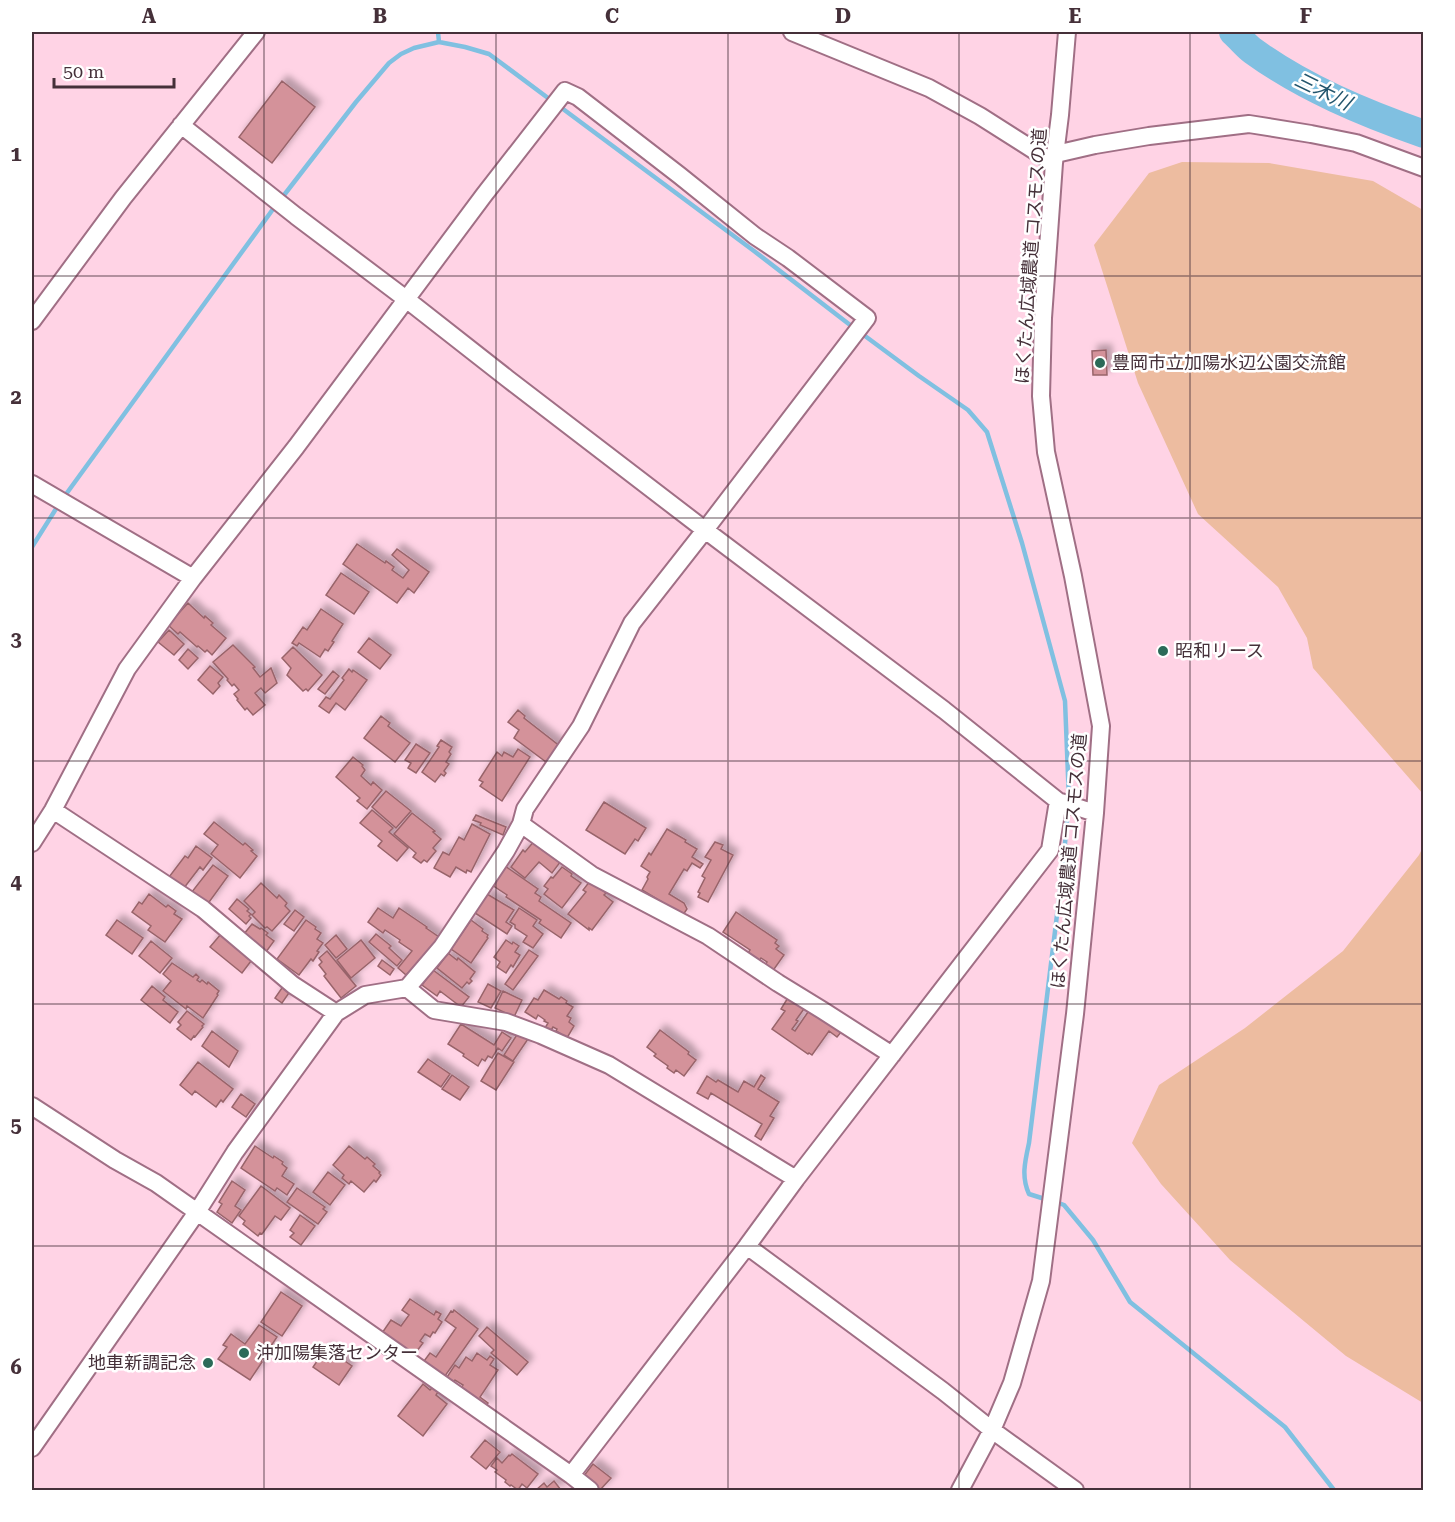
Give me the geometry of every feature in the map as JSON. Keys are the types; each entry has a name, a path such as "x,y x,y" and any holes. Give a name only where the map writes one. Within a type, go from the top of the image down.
{"street":[{"path":"32,321 123,198 256,32"},
{"path":"792,32 929,88 1055,158 1095,145 1249,124 1356,143 1424,168"},
{"name":"ほくたん広域農道 コスモスの道","path":"960,1491 992,1430 1012,1383 1041,1281 1075,1014 1095,813 1101,726 1073,576 1046,452 1041,396 1043,318 1067,32"},
{"path":"32,843 53,810 127,669 193,578 296,447 484,195 565,91 578,97 755,236 867,318 632,623 581,726 525,809 521,824 506,851 442,947 407,988 365,995 336,1013 236,1152 197,1212 32,1448"},
{"path":"181,125 705,530 945,710 1058,801 1095,813"},
{"path":"32,484 193,578"},
{"path":"571,1475 1050,850 1058,801"},
{"path":"53,810 203,909 293,985 336,1013"},
{"path":"521,824 592,875 708,936 777,983 892,1055"},
{"path":"407,988 434,1010 506,1022 542,1035 609,1065 796,1179"},
{"path":"32,1106 197,1212 571,1475 590,1491"},
{"path":"747,1246 1075,1491"}],"shaded area":[{"path":"1182,162 1269,163 1373,181 1423,210 1423,794 1313,668 1307,638 1278,587 1198,514 1138,383 1094,245 1149,173"},
{"path":"1423,847 1423,1403 1346,1356 1230,1260 1161,1184 1132,1143 1159,1085 1245,1028 1343,951"}],"building":[{"path":"282,81 315,107 272,163 239,137"},
{"name":"豊岡市立加陽水辺公園交流館","path":"1106,350 1107,375 1093,375 1092,351"},
{"path":"357,544 385,563 386,561 394,567 392,570 403,578 409,570 392,555 397,549 429,572 414,593 408,588 397,603 343,564"},
{"path":"341,573 369,592 354,614 326,595"},
{"path":"188,603 213,623 211,625 226,638 212,655 207,650 205,652 197,647 168,625"},
{"path":"321,609 343,624 328,651 325,649 320,657 299,643 297,646 292,643 303,627 307,630"},
{"path":"169,630 184,644 174,655 158,642"},
{"path":"369,638 391,655 380,669 358,652"},
{"path":"233,645 255,667 253,668 260,677 271,668 277,683 265,693 261,688 255,693 265,705 253,715 247,708 245,710 237,700 234,694 239,690 234,684 232,686 213,662"},
{"path":"293,647 322,675 308,691 306,689 303,691 287,675 291,668 282,658"},
{"path":"188,649 198,658 188,669 179,660"},
{"path":"210,666 223,677 218,683 220,686 213,694 198,680"},
{"path":"349,669 367,680 345,710 336,703 329,713 319,706 326,697 330,699"},
{"path":"333,671 339,676 325,694 318,689"},
{"path":"518,710 525,716 524,718 561,747 550,765 514,738 519,730 508,722"},
{"path":"381,716 390,723 388,726 410,743 395,762 364,738"},
{"path":"441,740 452,747 449,752 451,754 446,762 449,764 444,771 446,773 444,776 441,774 435,782 422,772 439,747 437,746"},
{"path":"416,744 430,753 416,773 408,768 411,763 405,760"},
{"path":"518,749 530,757 502,801 480,786 483,782 479,780 497,752 502,756 504,752 513,757"},
{"path":"353,757 363,765 365,770 361,776 371,785 373,782 382,790 367,809 357,801 360,798 336,777"},
{"path":"386,791 411,811 396,828 372,807"},
{"path":"604,802 646,828 638,841 635,839 625,854 586,830"},
{"path":"372,810 393,828 389,832 408,848 397,861 378,846 382,841 360,823"},
{"path":"412,813 435,831 433,832 441,839 433,848 436,851 427,862 424,860 421,863 413,857 416,853 394,834"},
{"path":"476,815 506,827 503,835 473,820"},
{"path":"214,822 243,845 245,843 257,856 240,878 211,854 218,845 204,834"},
{"path":"472,824 490,834 471,872 467,870 466,873 456,867 450,877 434,868 443,852 449,855 459,837 464,840"},
{"path":"667,829 697,849 692,857 703,864 700,868 692,863 687,871 684,869 669,894 684,903 687,909 683,915 642,890 650,872 641,866 649,853 651,855"},
{"path":"535,840 561,861 552,873 539,862 525,878 511,867 523,850 525,852"},
{"path":"715,842 723,845 721,849 733,855 708,902 698,897 700,893 698,892 705,878 702,876 711,860 705,857"},
{"path":"196,846 212,858 203,870 200,867 184,888 169,877 185,856 188,858"},
{"path":"213,865 228,876 207,905 191,893"},
{"path":"505,866 538,889 535,893 541,897 539,901 571,923 561,938 539,923 541,920 492,885"},
{"path":"562,867 581,883 562,908 544,894 548,889 544,886"},
{"path":"590,881 606,893 604,895 613,902 592,930 568,914 586,892 583,890"},
{"path":"261,883 277,898 279,895 287,903 285,906 290,911 272,931 265,928 252,915 255,912 244,901"},
{"path":"149,894 166,907 168,905 176,911 174,914 182,919 165,942 148,930 151,926 132,912"},
{"path":"487,894 514,910 506,922 512,926 507,934 475,913"},
{"path":"237,899 249,909 247,911 251,914 246,924 229,909"},
{"path":"378,908 393,918 399,908 439,937 428,953 406,975 398,968 412,951 385,930 383,933 368,922"},
{"path":"519,908 537,920 533,926 543,934 533,948 523,942 527,936 510,922"},
{"path":"295,910 304,917 294,931 284,924"},
{"path":"736,912 777,940 775,943 779,946 776,949 784,955 772,972 764,967 767,962 761,958 759,962 747,954 750,950 723,932"},
{"path":"117,920 143,938 132,954 106,935"},
{"path":"306,920 321,933 317,939 323,943 313,961 311,959 299,975 277,959"},
{"path":"471,920 483,929 482,931 488,935 488,938 471,963 451,949"},
{"path":"252,924 268,933 266,935 274,941 266,952 244,934"},
{"path":"221,934 245,953 243,954 251,961 242,973 210,947"},
{"path":"376,934 391,946 389,948 402,960 397,966 369,942"},
{"path":"336,935 347,949 336,958 325,945"},
{"path":"361,940 375,958 351,978 337,960"},
{"path":"506,940 519,946 515,952 520,955 513,967 511,965 506,973 497,967 500,962 494,957"},
{"path":"151,941 172,958 160,973 139,956"},
{"path":"529,950 538,956 513,990 505,984"},
{"path":"327,951 356,986 341,998 324,976 326,974 319,965 322,962 319,958"},
{"path":"448,953 475,972 470,979 472,981 469,984 467,982 462,988 437,968"},
{"path":"382,960 394,969 390,975 378,966"},
{"path":"172,963 193,977 196,974 199,977 197,980 200,982 202,980 207,984 208,982 219,991 203,1018 187,1006 186,1009 163,991 171,981 163,974"},
{"path":"433,970 469,997 461,1007 440,991 437,996 422,985"},
{"path":"488,984 501,991 491,1008 478,1002"},
{"path":"284,985 291,990 282,1003 275,998"},
{"path":"152,986 165,997 163,1000 178,1012 170,1023 141,1000"},
{"path":"544,990 559,999 561,997 573,1007 567,1016 571,1018 569,1022 574,1026 567,1038 553,1027 550,1032 545,1028 548,1023 538,1015 536,1019 525,1012 534,998 538,1000"},
{"path":"503,991 522,1000 514,1017 495,1008"},
{"path":"789,996 806,1006 792,1029 795,1031 810,1009 842,1031 837,1037 829,1031 812,1055 808,1054 772,1029 785,1011 781,1009"},
{"path":"187,1011 204,1024 191,1040 177,1029 181,1025 178,1022"},
{"path":"461,1024 494,1045 502,1032 511,1038 502,1051 498,1048 492,1058 488,1056 485,1061 482,1059 478,1066 448,1044"},
{"path":"660,1030 696,1060 684,1076 676,1070 674,1073 667,1068 668,1066 654,1056 656,1054 647,1047"},
{"path":"212,1031 238,1051 229,1067 202,1046"},
{"path":"518,1033 528,1039 513,1061 504,1055"},
{"path":"498,1053 514,1062 496,1090 481,1081"},
{"path":"428,1059 450,1074 441,1087 418,1072"},
{"path":"198,1062 233,1089 216,1107 195,1091 192,1095 180,1085"},
{"path":"452,1075 469,1087 460,1100 442,1089"},
{"path":"761,1075 765,1078 758,1089 779,1102 770,1116 774,1118 761,1140 755,1136 762,1124 711,1093 708,1099 697,1093 707,1076 738,1092 744,1081 754,1087"},
{"path":"241,1094 255,1104 246,1117 232,1107"},
{"path":"255,1146 283,1162 282,1164 287,1168 282,1176 294,1184 287,1195 277,1188 275,1191 241,1168"},
{"path":"349,1146 375,1164 373,1166 381,1175 364,1192 351,1181 349,1184 342,1178 344,1175 333,1165"},
{"path":"328,1172 345,1185 330,1205 313,1192"},
{"path":"232,1181 245,1190 235,1206 241,1210 232,1223 217,1212 222,1204 219,1202"},
{"path":"261,1186 290,1208 281,1220 275,1216 258,1236 243,1224 245,1221 239,1216"},
{"path":"297,1188 325,1207 323,1209 327,1212 318,1224 287,1202"},
{"path":"300,1215 315,1226 301,1245 290,1237 294,1233 290,1230"},
{"path":"281,1292 302,1306 282,1336 261,1322"},
{"path":"410,1299 434,1315 436,1311 441,1314 438,1319 442,1322 430,1337 425,1334 420,1341 423,1343 412,1354 382,1333 391,1320 401,1326 409,1315 402,1310"},
{"path":"454,1310 478,1329 445,1376 424,1361 430,1353 436,1357 456,1328 445,1320"},
{"name":"沖加陽集落センター","path":"259,1325 277,1337 250,1380 218,1359 227,1347 223,1345 231,1334 245,1344"},
{"path":"487,1327 528,1362 517,1375 491,1353 494,1350 479,1336"},
{"path":"326,1348 352,1366 339,1385 313,1367"},
{"path":"477,1353 487,1360 490,1356 494,1359 490,1365 498,1370 480,1397 488,1403 486,1407 461,1388 463,1385 447,1377 455,1365 459,1368 466,1357 472,1361"},
{"path":"423,1384 430,1390 432,1388 438,1392 436,1395 447,1404 423,1436 398,1416"},
{"path":"485,1440 500,1452 486,1469 471,1457"},
{"path":"512,1454 538,1474 527,1488 522,1484 518,1490 510,1486 491,1466 497,1458 502,1463"},
{"path":"593,1464 611,1478 600,1490 583,1477"},
{"path":"554,1481 561,1490 536,1490 544,1483 547,1487"}],"waterway":[{"path":"438,32 439,42 489,54 552,101"},
{"name":"三木川","path":"1233,32 1253,51 1293,77 1357,108 1424,134"},
{"path":"281,199 389,63 414,48 439,42"},
{"path":"559,106 854,328"},
{"path":"64,497 276,205"},
{"path":"861,333 968,410 987,432 1022,543 1065,701 1069,800"},
{"path":"32,547 59,504"},
{"path":"1048,1200 1029,1194 1024,1169 1063,866 1068,809"},
{"path":"1056,1202 1064,1205 1093,1240 1130,1302 1285,1427 1334,1490"}],"place":[{"name":"豊岡市立加陽水辺公園交流館","path":"1100,363"},
{"name":"昭和リース","path":"1163,651"},
{"name":"沖加陽集落センター","path":"244,1353"},
{"name":"地車新調記念","path":"208,1363"}]}
